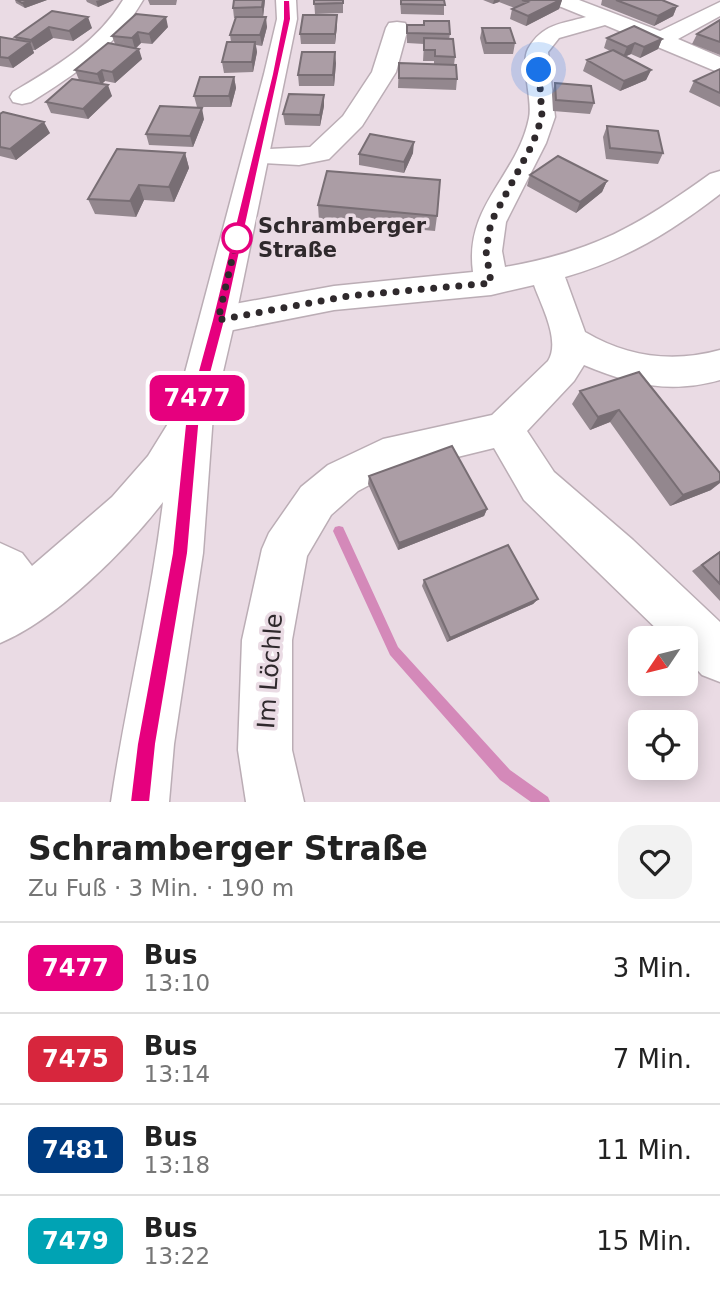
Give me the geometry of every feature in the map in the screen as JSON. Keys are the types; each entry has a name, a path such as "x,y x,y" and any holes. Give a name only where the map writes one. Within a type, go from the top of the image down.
{"street":[{"path":"22,97 90,51 114,29 133,0"},
{"path":"140,802 147,744 180,553 193,415 283,41 287,19 286,0"},
{"path":"561,0 661,39 720,66"},
{"path":"661,39 720,8"},
{"path":"491,283 486,251 491,222 533,143 542,117 537,52 551,33 606,18"},
{"path":"257,156 299,157 319,153 353,121 384,72 397,28"},
{"path":"218,320 348,296 491,283 546,271 594,257 622,244 654,226 720,180"},
{"path":"546,271 570,341 571,355 561,371 503,429 539,486 617,556 720,657"},
{"path":"570,341 590,354 633,367 685,373 720,365"},
{"path":"9,595 85,552 131,507 164,467 193,415"},
{"name":"Im Löchle","path":"275,802 265,750 267,640 285,549 316,501 343,478 383,457 503,429"}],"building":[{"path":"234,0 263,0 262,7 233,8"},
{"path":"314,0 343,0 343,3 314,4"},
{"path":"401,0 444,0 445,5 401,4"},
{"path":"522,0 560,0 528,16 512,9 528,2"},
{"path":"616,0 662,0 677,6 658,16"},
{"path":"52,11 88,17 69,31 49,27 31,40 15,37"},
{"path":"136,14 166,17 149,34 138,32 132,38 112,36"},
{"path":"303,15 337,15 335,34 300,34"},
{"path":"236,17 266,17 260,35 230,35"},
{"path":"720,20 720,42 697,34"},
{"path":"424,21 449,21 450,34 407,33 407,25 424,25"},
{"path":"634,26 662,39 644,47 635,43 627,47 607,38"},
{"path":"482,28 510,28 515,43 486,43"},
{"path":"0,37 30,42 8,58 0,57"},
{"path":"424,38 453,39 455,57 435,56 435,50 424,50"},
{"path":"227,42 255,42 252,62 222,62"},
{"path":"108,43 139,49 112,72 102,70 97,74 75,70"},
{"path":"613,50 651,70 624,81 587,60"},
{"path":"302,52 335,52 333,75 298,75"},
{"path":"399,63 456,65 457,79 399,78"},
{"path":"720,69 720,93 694,81"},
{"path":"200,77 234,77 229,96 194,96"},
{"path":"72,79 108,85 83,109 46,102"},
{"path":"555,83 591,86 594,103 556,100"},
{"path":"289,94 324,95 320,115 283,114"},
{"path":"160,106 202,108 190,136 146,134"},
{"path":"3,112 44,122 10,149 0,147 0,114"},
{"path":"607,126 658,131 663,153 610,148"},
{"path":"370,134 414,142 404,162 359,154"},
{"path":"117,149 185,153 169,187 139,185 130,201 88,199"},
{"path":"558,156 607,181 580,202 530,175"},
{"path":"327,171 440,180 437,216 318,205"},
{"path":"639,372 720,473 720,481 683,495 619,410 598,417 580,391"},
{"path":"452,446 487,509 399,543 369,476"},
{"path":"508,545 538,599 450,638 424,580"},
{"path":"720,552 720,584 702,565"}],"waterway":[{"path":"339,531 394,651 505,775 543,802"}],"bus line":[{"name":"7477","path":"140,802 147,744 180,553 193,415 276,74 287,19 286,0"}],"place":[{"name":"Schramberger Straße","path":"237,238"}],"route":[{"path":"237,238 218,320 348,296 491,283 486,251 491,222 533,143 542,117 539,70"}]}
